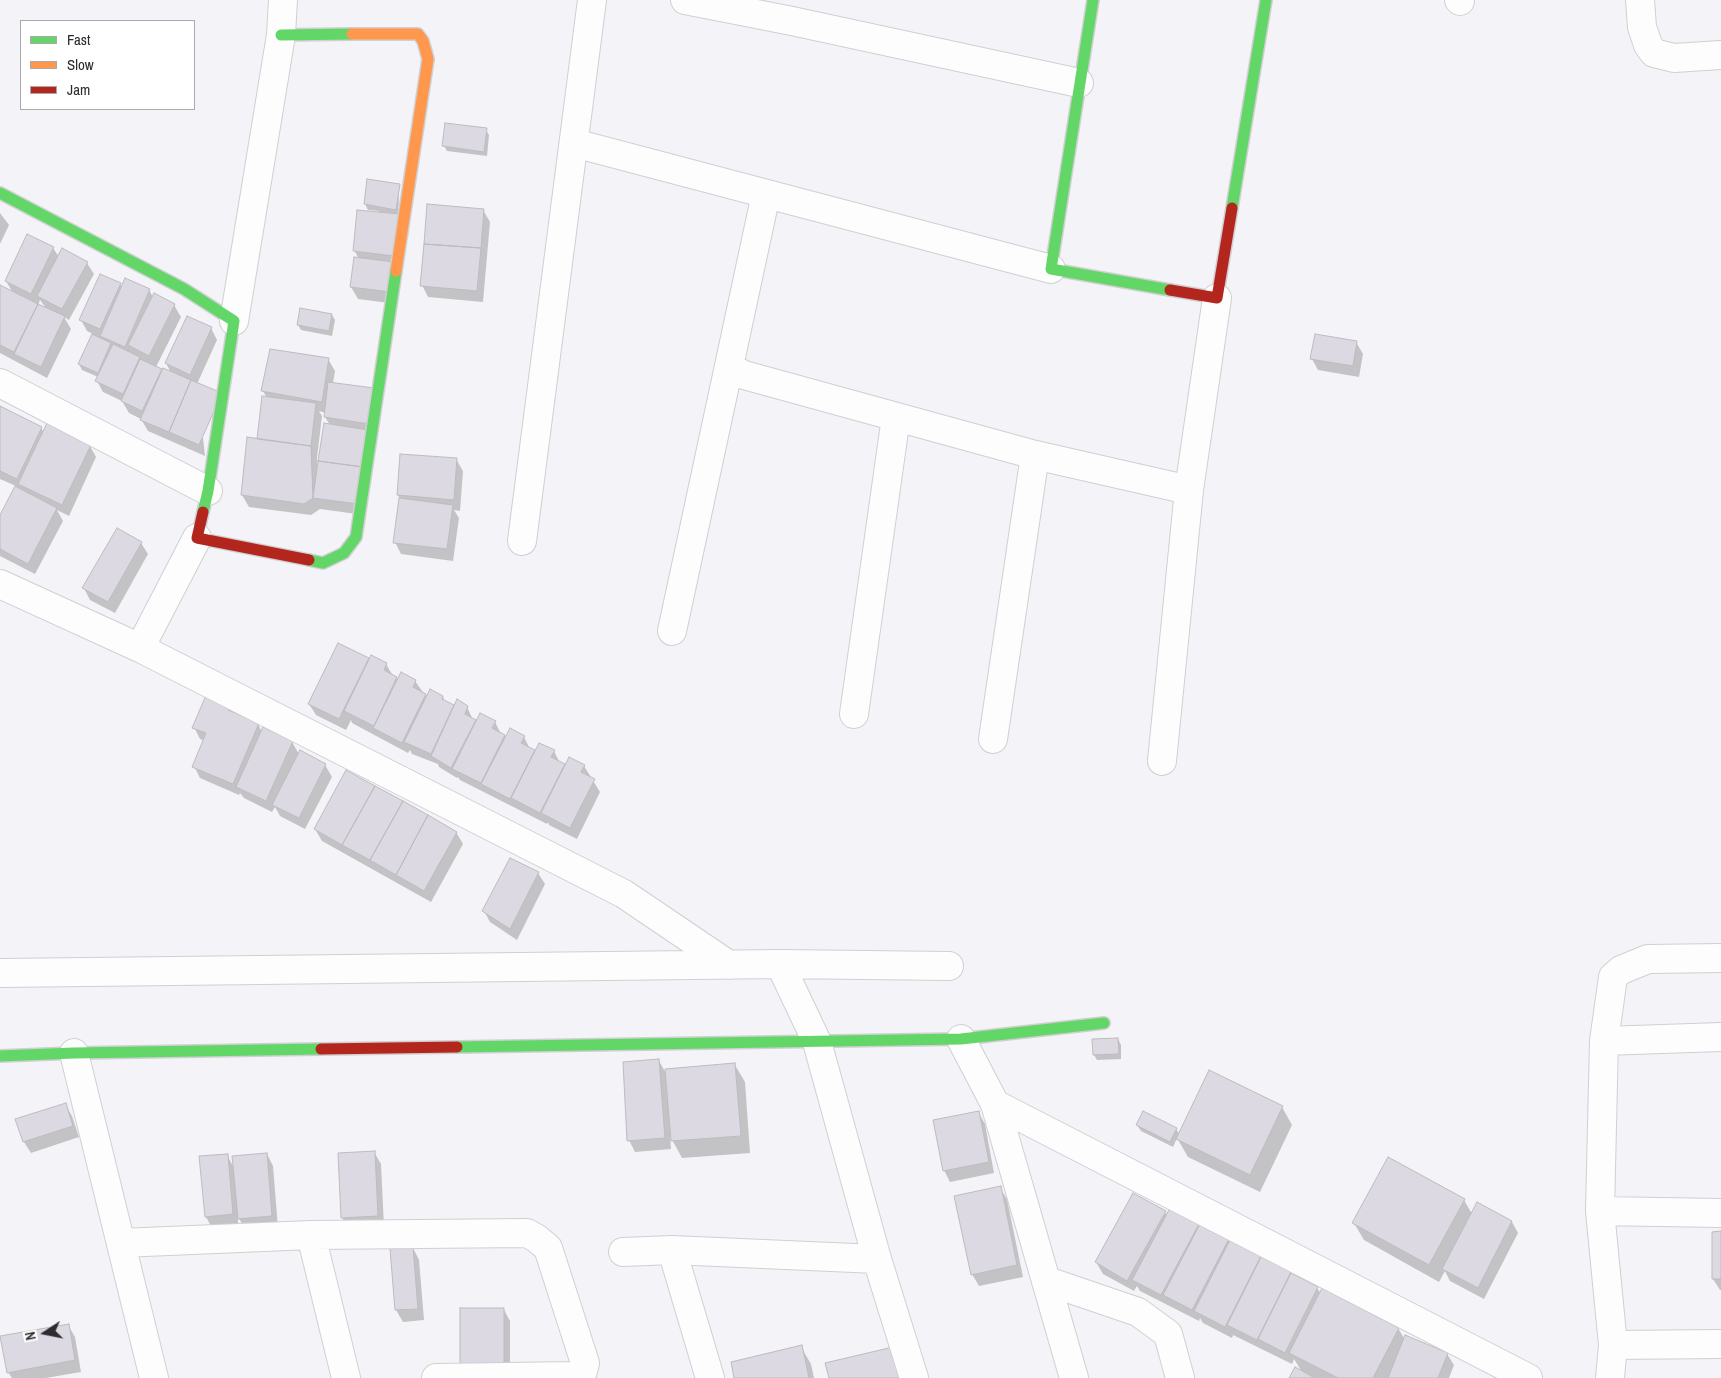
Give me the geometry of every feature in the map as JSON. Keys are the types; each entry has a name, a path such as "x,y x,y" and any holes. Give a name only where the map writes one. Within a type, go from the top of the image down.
{"street":[{"path":"140,648 197,538 208,491 281,35 284,0"},
{"path":"522,541 592,0"},
{"path":"686,0 1079,83"},
{"path":"1051,268 1093,0"},
{"path":"1162,761 1189,490 1217,298 1266,0"},
{"path":"1640,0 1642,27 1648,45 1654,53 1674,58 1721,55"},
{"path":"197,538 323,562 344,553 356,538 428,59 423,41 418,34 281,35"},
{"path":"574,143 1051,268 1217,298"},
{"path":"0,193 184,289 234,321"},
{"path":"672,631 766,194"},
{"path":"729,367 744,375 1035,456 1189,490"},
{"path":"0,383 208,491"},
{"path":"854,714 896,417"},
{"path":"992,740 1035,456"},
{"path":"0,584 140,648 624,894 729,965"},
{"path":"1610,1378 1613,1345 1600,1211 1604,1041 1612,978 1621,970 1648,958 1721,958"},
{"path":"780,964 817,1042 877,1259 914,1378"},
{"path":"0,973 780,964 949,966"},
{"path":"0,1056 74,1053 960,1039 1104,1022"},
{"path":"1604,1041 1721,1038"},
{"path":"960,1039 995,1104 1074,1378"},
{"path":"74,1053 154,1378"},
{"path":"995,1104 1528,1378"},
{"path":"1600,1211 1721,1213"},
{"path":"121,1243 311,1235 527,1233 536,1238 548,1248 584,1363 582,1371 576,1376 436,1378"},
{"path":"311,1235 346,1378"},
{"path":"623,1252 672,1250 877,1259"},
{"path":"672,1250 710,1378"},
{"path":"1046,1282 1138,1312 1168,1334 1180,1378"},
{"path":"1613,1345 1721,1344"}],"building":[{"path":"445,123 487,128 484,152 442,146"},
{"path":"367,179 400,184 396,210 364,204"},
{"path":"427,204 484,209 481,248 424,244"},
{"path":"357,210 399,214 394,256 353,251"},
{"path":"27,234 54,247 31,294 5,281"},
{"path":"424,244 481,248 477,291 420,286"},
{"path":"62,248 88,262 62,309 37,296"},
{"path":"354,257 394,262 391,292 350,287"},
{"path":"100,274 121,283 100,329 79,320"},
{"path":"125,278 150,289 125,347 100,336"},
{"path":"0,285 38,304 14,352 0,345"},
{"path":"154,293 175,304 149,356 128,345"},
{"path":"38,304 65,316 41,367 14,354"},
{"path":"300,308 332,314 329,331 297,325"},
{"path":"187,316 212,327 190,375 165,363"},
{"path":"92,334 111,343 98,373 78,364"},
{"path":"1315,334 1357,341 1353,366 1310,359"},
{"path":"113,344 140,357 123,394 95,381"},
{"path":"270,349 329,358 322,402 261,391"},
{"path":"140,359 162,369 142,411 121,401"},
{"path":"163,368 191,380 169,432 140,420"},
{"path":"191,380 222,393 199,445 169,432"},
{"path":"328,382 374,388 369,424 324,417"},
{"path":"262,396 316,403 311,446 257,439"},
{"path":"0,406 42,427 17,479 0,471"},
{"path":"47,423 91,445 62,505 18,484"},
{"path":"324,423 368,430 363,467 318,461"},
{"path":"247,437 311,446 313,498 304,504 241,495"},
{"path":"400,454 457,458 454,500 397,495"},
{"path":"318,461 363,467 358,504 313,498"},
{"path":"15,486 57,508 28,564 0,549 0,515"},
{"path":"399,498 453,505 447,549 393,543"},
{"path":"117,528 142,542 108,602 82,588"},
{"path":"338,643 369,658 339,719 308,704"},
{"path":"371,655 387,663 384,670 397,677 374,726 344,711"},
{"path":"401,672 416,680 413,687 426,694 402,743 373,728"},
{"path":"430,689 443,696 442,699 454,705 431,754 404,742"},
{"path":"207,693 231,704 228,710 259,723 233,784 192,767 206,733 192,728"},
{"path":"457,699 468,706 465,714 476,720 451,768 431,756"},
{"path":"480,713 496,721 492,728 505,735 481,783 452,769"},
{"path":"263,727 293,741 266,801 236,787"},
{"path":"510,728 525,736 521,743 535,750 510,799 481,784"},
{"path":"539,743 555,750 551,757 565,764 540,813 511,798"},
{"path":"300,750 326,764 299,818 272,805"},
{"path":"569,757 585,765 581,772 595,779 570,828 541,813"},
{"path":"346,770 375,786 342,845 314,829"},
{"path":"375,786 403,801 370,860 342,845"},
{"path":"403,801 428,815 396,875 370,860"},
{"path":"428,815 457,832 424,891 396,875"},
{"path":"510,858 539,872 510,929 482,911"},
{"path":"1118,1038 1119,1054 1093,1055 1092,1039"},
{"path":"659,1059 665,1138 627,1141 623,1062"},
{"path":"735,1063 741,1136 671,1141 665,1069"},
{"path":"1209,1070 1283,1106 1250,1175 1176,1139"},
{"path":"66,1103 73,1126 23,1142 15,1119"},
{"path":"979,1111 989,1162 943,1171 933,1120"},
{"path":"1143,1111 1177,1128 1170,1142 1136,1125"},
{"path":"375,1151 378,1216 341,1218 338,1153"},
{"path":"267,1153 272,1216 238,1219 232,1156"},
{"path":"228,1154 233,1214 205,1217 199,1156"},
{"path":"1388,1157 1465,1199 1429,1265 1352,1223"},
{"path":"1001,1186 1017,1265 971,1275 954,1196"},
{"path":"1133,1193 1166,1211 1127,1281 1095,1262"},
{"path":"1477,1202 1512,1221 1478,1288 1442,1269"},
{"path":"1170,1208 1199,1224 1161,1295 1132,1280"},
{"path":"1200,1224 1229,1239 1192,1310 1163,1295"},
{"path":"1721,1231 1721,1279 1712,1279 1712,1232"},
{"path":"1231,1238 1262,1254 1225,1327 1194,1311"},
{"path":"413,1247 418,1309 395,1310 390,1249"},
{"path":"1262,1255 1292,1270 1257,1340 1227,1325"},
{"path":"1291,1273 1318,1287 1285,1353 1258,1339"},
{"path":"1322,1288 1399,1328 1373,1378 1338,1378 1289,1353"},
{"path":"460,1308 504,1308 504,1367 460,1366"},
{"path":"69,1324 75,1360 7,1373 0,1336"},
{"path":"1405,1335 1448,1353 1438,1378 1388,1378"},
{"path":"802,1345 809,1378 734,1378 731,1362"},
{"path":"893,1347 900,1378 829,1378 825,1363"},
{"path":"1295,1367 1315,1378 1289,1378"}],"traffic: fast":[{"path":"1093,0 1051,269 1170,290"},
{"path":"1232,208 1266,0"},
{"path":"281,35 352,34"},
{"path":"0,193 184,289 234,321 208,491 203,512"},
{"path":"309,560 323,563 344,553 356,537 396,271"},
{"path":"457,1047 961,1039 1104,1023"},
{"path":"0,1056 321,1049"}],"traffic: slow":[{"path":"352,34 418,34 423,41 428,59 396,271"}],"traffic: jam":[{"path":"1170,290 1217,298 1232,208"},
{"path":"203,512 197,538 309,560"},
{"path":"321,1049 457,1047"}]}
